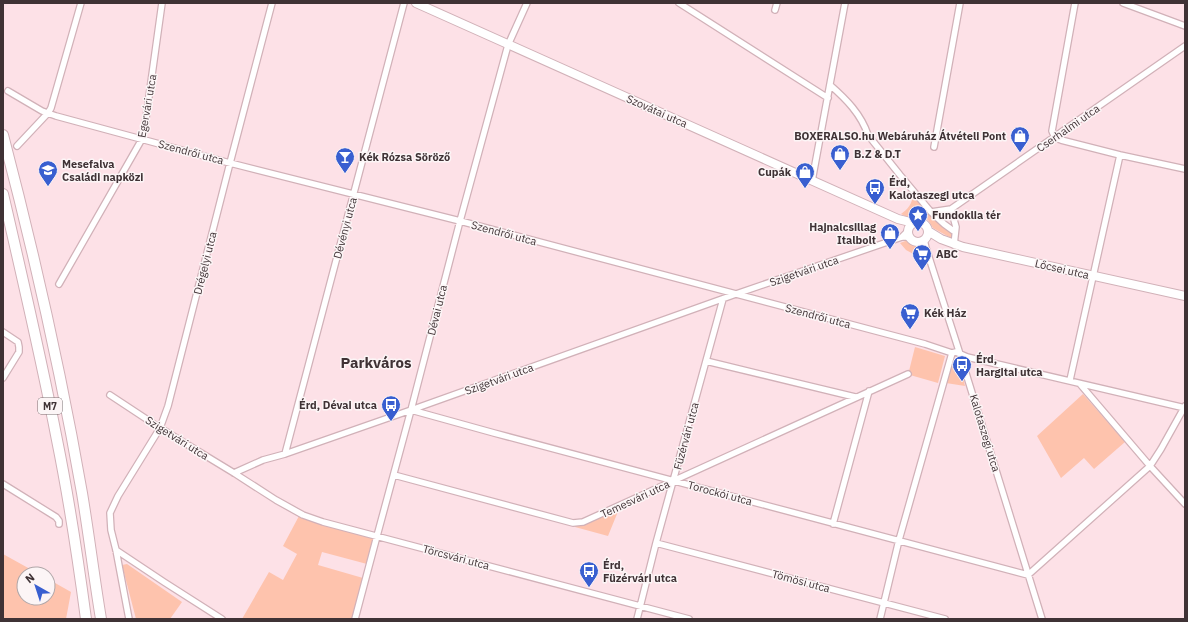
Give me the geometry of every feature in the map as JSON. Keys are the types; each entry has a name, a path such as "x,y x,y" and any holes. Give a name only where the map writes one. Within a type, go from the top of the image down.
{"highway":[{"name":"M7","path":"3,135 58,368 82,493 101,619"},
{"name":"M7","path":"3,194 58,440 86,619"}],"street":[{"path":"17,146 51,108 56,95 81,3"},
{"name":"Egervári utca","path":"59,284 142,139 162,3"},
{"name":"Drégelyi utca","path":"116,550 111,530 110,513 118,496 160,428 168,406 272,3"},
{"name":"Dévényi utca","path":"285,454 352,194 404,3"},
{"name":"Szovátai utca","path":"416,3 898,219 909,232"},
{"name":"Dévai utca","path":"355,619 508,44 527,3"},
{"path":"679,3 828,98"},
{"path":"775,10 777,3"},
{"path":"812,181 845,3"},
{"path":"934,147 960,3"},
{"path":"1075,3 1052,131 1055,138 1120,155 1185,169"},
{"path":"1123,3 1185,26"},
{"name":"Cserhalmi utca","path":"931,212 951,209 959,204 1185,46"},
{"path":"830,85 851,106 865,126 868,135 931,212 955,232"},
{"name":"Szendrői utca","path":"8,91 42,111 56,116 230,163 460,221 925,344 952,353 956,352 967,357 1185,407"},
{"path":"1070,380 1120,155"},
{"path":"951,209 954,218 954,245"},
{"path":"918,222 925,225 925,240 914,241 909,232 918,222"},
{"name":"Szigetvári utca","path":"110,395 160,428 234,473 263,460 285,454 411,410 909,232"},
{"name":"Lőcsei utca","path":"925,240 941,240 954,245 1185,296"},
{"name":"Kalotaszegi utca","path":"925,240 1042,619"},
{"name":"Füzérvári utca","path":"637,619 656,543 723,299"},
{"path":"3,332 18,342 19,352 3,378"},
{"path":"880,619 899,540 952,353"},
{"path":"706,361 855,397"},
{"name":"Temesvári utca","path":"394,475 573,522 583,522 908,374"},
{"path":"1079,383 1150,466 1185,504"},
{"path":"833,524 869,391"},
{"path":"1028,575 1150,466 1185,407"},
{"name":"Torockói utca","path":"411,410 1028,575"},
{"name":"Törcsvári utca","path":"234,473 276,500 303,515 323,522 689,619"},
{"path":"3,484 56,517 59,524"},
{"name":"Tömösi utca","path":"656,543 945,619"},
{"path":"116,550 129,619"},
{"path":"116,550 222,619"}],"shaded area":[{"path":"913,195 939,224 951,233 953,236 951,238 933,228 928,220 923,217 909,218 901,214 909,206"},
{"path":"908,240 913,245 920,245 924,255 917,256 906,250 900,243"},
{"path":"915,347 945,356 938,383 910,375 909,371"},
{"path":"954,359 958,359 959,361 965,386 946,383"},
{"path":"1083,394 1125,442 1094,469 1084,458 1061,478 1037,436"},
{"path":"619,509 608,536 575,527 576,524 590,522"},
{"path":"299,516 374,537 367,564 322,552 318,565 363,578 353,619 242,619 269,572 283,580 297,554 283,546"},
{"path":"3,554 25,566 16,566 16,606 56,606 56,584 71,592 66,619 3,619"},
{"path":"127,564 182,602 170,619 136,619 122,565"}],"place":[{"name":"BOXERALSO.hu Webáruház Átvételi Pont","path":"1020,153"},
{"name":"B.Z & D.T","path":"840,171"},
{"name":"Kék Rózsa Söröző","path":"345,174"},
{"name":"Mesefalva Családi napközi","path":"48,187"},
{"name":"Cupák","path":"805,189"},
{"name":"Érd, Kalotaszegi utca","path":"875,205"},
{"name":"Fundoklia tér","path":"918,232"},
{"name":"Hajnalcsillag Italbolt","path":"890,250"},
{"name":"ABC","path":"922,271"},
{"name":"Kék Ház","path":"910,330"},
{"name":"Érd, Hargitai utca","path":"962,382"},
{"name":"Érd, Dévai utca","path":"391,422"},
{"name":"Érd, Füzérvári utca","path":"589,588"}],"district":[{"name":"Parkváros","path":"376,362"}]}
